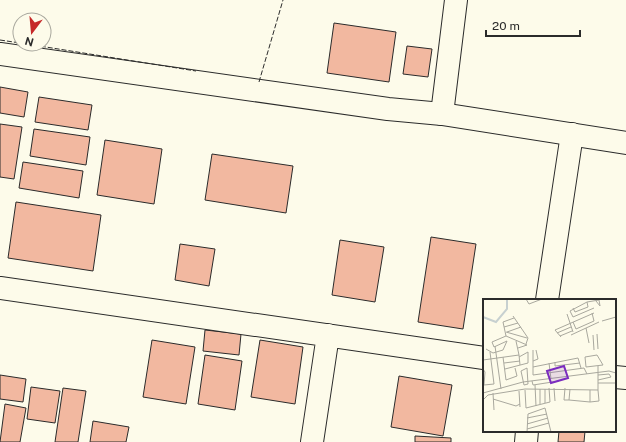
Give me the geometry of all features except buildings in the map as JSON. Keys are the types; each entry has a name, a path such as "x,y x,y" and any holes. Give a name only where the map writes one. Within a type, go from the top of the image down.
{"street":[{"path":"442,114 456,0"},
{"path":"0,54 388,109 442,114 626,143"},
{"path":"547,299 572,134"},
{"path":"0,288 483,358"},
{"path":"312,442 328,335"},
{"path":"616,377 626,378"},
{"path":"526,442 527,432"}],"fence":[{"path":"259,82 283,0"},
{"path":"0,40 12,42"},
{"path":"52,48 196,71"}]}
